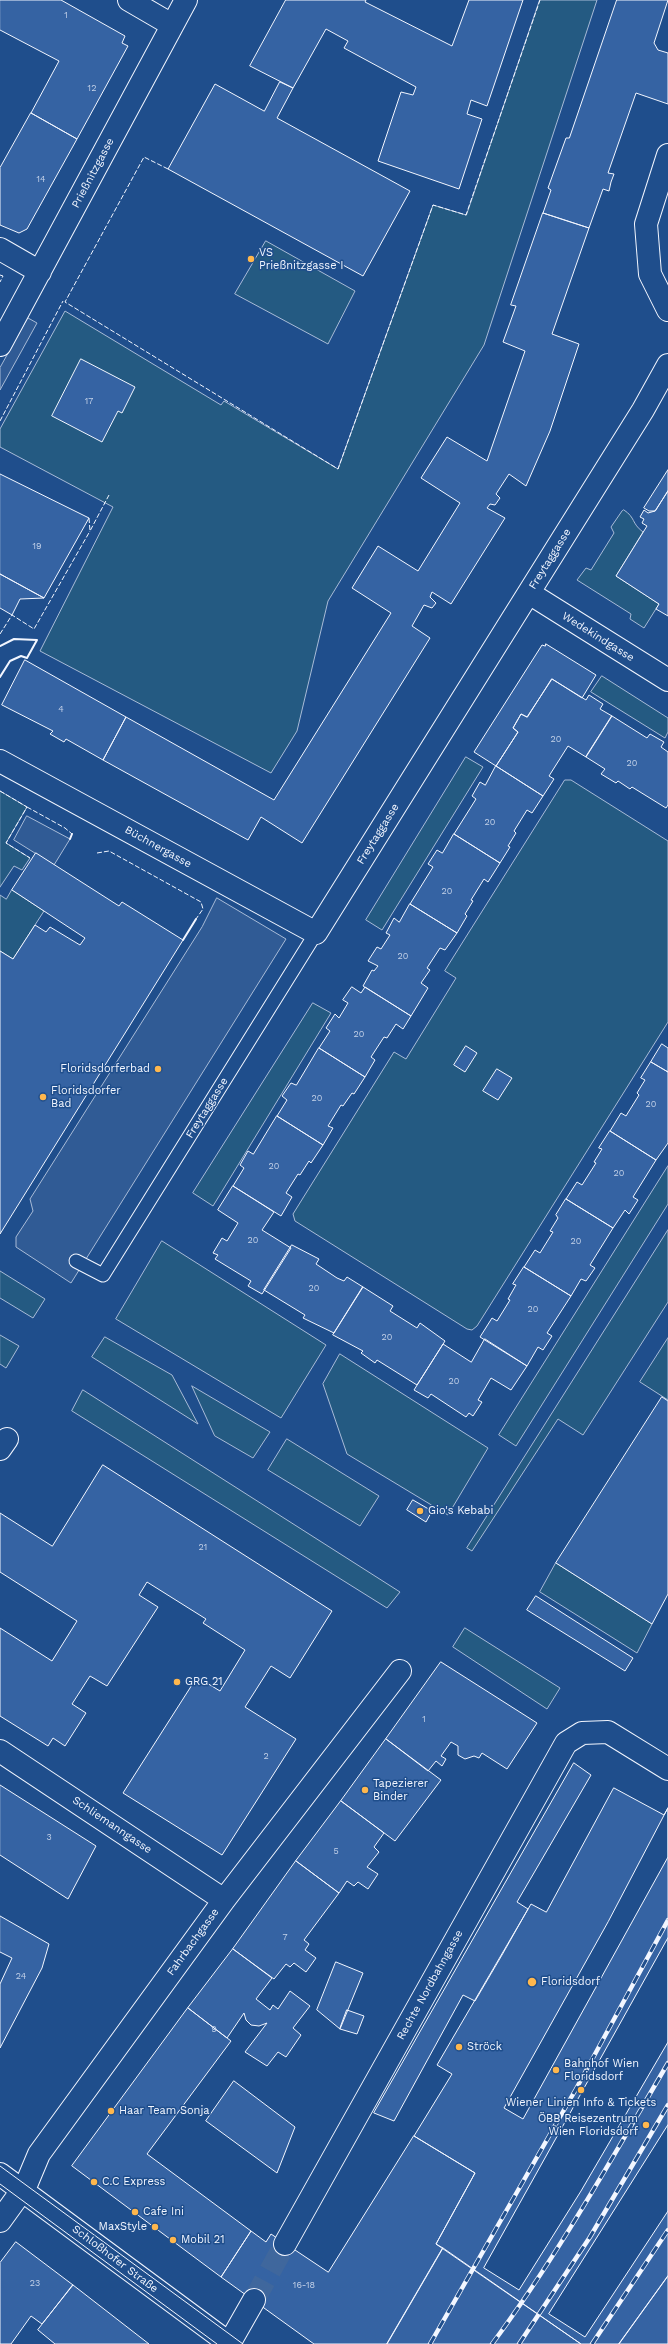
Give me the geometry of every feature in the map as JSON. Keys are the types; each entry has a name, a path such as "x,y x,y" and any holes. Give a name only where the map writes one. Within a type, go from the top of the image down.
{"street":[{"path":"129,0 172,25"},
{"name":"Prießnitzgasse","path":"0,346 186,0"},
{"path":"668,155 646,224 650,274 668,310"},
{"path":"0,249 40,272"},
{"name":"Freytaggasse","path":"316,933 643,410 668,365"},
{"name":"Wedekindgasse","path":"529,593 668,680"},
{"name":"Büchnergasse","path":"0,761 316,933"},
{"name":"Fahrbachgasse","path":"0,2221 23,2190 39,2154 224,1900 400,1671"},
{"name":"Rechte Nordbahngasse","path":"285,2244 555,1759 566,1743 582,1733 608,1732 668,1769"},
{"name":"Schliemanngasse","path":"0,1751 224,1900"},
{"name":"Schloßhofer Straße","path":"0,2174 229,2344"},
{"path":"229,2344 254,2300"}],"lane":[{"name":"Freytaggasse","path":"76,1261 103,1276 316,933"}],"shaded area":[{"path":"540,0 597,0 484,345 328,601 297,731 271,773 40,651 113,507 0,447 0,429 65,311 221,405 224,401 338,469 433,205 466,215"},
{"path":"266,241 355,291 328,344 235,294"},
{"path":"28,318 37,323 0,390 0,368"},
{"path":"624,510 643,532 616,576 659,604 644,628 630,619 631,614 577,580 586,568 591,570 614,533 611,527"},
{"path":"602,676 668,718 668,732 665,738 591,692"},
{"path":"466,757 483,767 382,930 366,920"},
{"path":"565,780 571,780 668,841 668,1022 477,1326 472,1330 467,1329 295,1221 293,1214 394,1052 406,1059 456,978 445,971"},
{"path":"0,791 27,807 6,843 30,858 22,870 14,866 0,887"},
{"path":"27,816 70,839 54,865 14,840"},
{"path":"12,890 44,911 13,959 0,951 0,895 6,899"},
{"name":"Floridsdorferbad","path":"217,898 286,939 71,1283 16,1247 16,1237 33,1211 30,1199 202,927"},
{"path":"313,1003 331,1013 213,1206 193,1193"},
{"path":"668,1166 668,1204 516,1446 499,1435"},
{"path":"668,1230 668,1302 583,1435 558,1419 472,1551 467,1548"},
{"path":"162,1241 326,1345 281,1418 116,1319"},
{"path":"0,1271 45,1299 33,1318 0,1298"},
{"path":"0,1335 19,1346 6,1368 0,1364"},
{"path":"105,1337 172,1375 198,1424 92,1357"},
{"path":"668,1338 668,1400 640,1382"},
{"path":"340,1354 488,1448 448,1515 347,1454 323,1384"},
{"path":"192,1386 270,1432 253,1458 215,1436"},
{"path":"83,1390 400,1592 387,1608 72,1411"},
{"path":"287,1439 379,1496 360,1526 268,1470"},
{"path":"556,1563 652,1624 637,1653 540,1592"},
{"path":"465,1628 560,1688 547,1709 453,1647"}],"building":[{"path":"0,0 61,0 125,36 122,43 128,46 77,139 31,113 59,61 0,30"},
{"path":"286,0 366,0 365,2 452,46 469,0 523,0 487,106 471,100 467,114 482,119 459,189 378,161 401,92 413,95 416,87 344,48 348,41 326,29 293,88 250,66"},
{"path":"617,0 668,0 654,43 658,50 668,53 668,104 636,93 608,173 614,174 609,191 603,189 589,228 543,213 551,190 548,188 566,138 569,138"},
{"path":"280,82 293,88 277,118 410,191 363,276 168,169 215,84 264,111"},
{"path":"31,113 77,139 27,229 19,233 0,225 0,168"},
{"path":"543,213 589,228 552,334 579,344 550,431 526,486 509,474 496,494 500,498 495,505 490,504 487,508 505,518 451,604 432,592 430,597 436,603 432,608 424,605 412,626 430,638 302,843 261,817 248,840 103,760 126,717 274,800 391,613 352,588 378,546 418,571 460,503 421,478 447,437 487,461 525,351 503,342 516,306 511,305"},
{"path":"81,359 135,387 122,413 118,411 102,442 52,416"},
{"path":"668,470 668,491 655,511 649,511 644,508"},
{"path":"0,474 89,518 44,598 0,574"},
{"path":"668,491 668,616 656,609 659,604 616,576 647,526 642,523 644,519 640,517 644,510 648,513 655,511"},
{"path":"0,574 44,598 20,599 12,615 0,608"},
{"path":"546,644 596,675 582,698 552,679 527,717 521,714 513,728 518,732 496,766 474,752 542,645 545,646"},
{"path":"25,660 126,717 103,760 66,739 64,742 50,734 53,731 2,705"},
{"path":"552,679 586,700 589,695 603,704 600,709 612,716 586,757 568,746 549,776 554,779 543,796 496,766 518,732 513,728 521,714 527,717"},
{"path":"612,716 647,738 650,734 664,742 661,747 668,752 668,805 666,808 632,787 630,789 618,781 616,783 601,774 605,769 586,757"},
{"path":"496,766 543,796 532,813 527,810 514,831 516,833 508,846 510,847 500,863 454,834 476,799 472,796 480,782 485,785"},
{"path":"454,834 500,863 488,882 484,879 471,900 473,901 465,914 467,916 457,933 410,904 433,867 428,864 437,850 442,853"},
{"name":"Floridsdorfer Bad","path":"36,853 119,906 122,902 183,940 0,1234 0,951 13,959 35,925 46,932 50,927 80,945 85,938 12,890"},
{"path":"410,904 457,933 445,950 440,948 427,968 430,970 421,983 428,988 411,1016 363,986 372,970 374,971 378,966 368,961 377,947 381,949 390,935 386,933 394,918 399,922"},
{"path":"352,987 361,993 365,987 411,1016 403,1029 396,1024 387,1038 384,1037 371,1057 375,1060 365,1077 319,1048 330,1031 326,1028 335,1014 339,1018 348,1003 343,1000"},
{"path":"662,1044 668,1048 668,1072 651,1062"},
{"path":"466,1046 477,1053 465,1072 454,1065"},
{"path":"319,1048 365,1077 354,1094 352,1093 343,1106 341,1105 328,1126 333,1128 323,1145 277,1116 287,1100 282,1096 291,1083 296,1085"},
{"path":"651,1062 668,1072 668,1143 656,1160 610,1131 621,1113 626,1116 639,1095 637,1093 645,1080 641,1078"},
{"path":"497,1069 512,1078 498,1100 483,1091"},
{"path":"277,1116 323,1145 311,1163 309,1161 300,1175 298,1174 286,1193 292,1197 281,1216 233,1186 244,1168 240,1165 248,1151 253,1154"},
{"path":"610,1131 656,1160 633,1197 638,1200 629,1214 625,1210 613,1228 566,1199 577,1182 582,1185 596,1163 594,1162 602,1149 599,1148"},
{"path":"233,1186 274,1212 262,1230 291,1248 262,1294 248,1286 251,1281 215,1259 218,1255 213,1253 222,1238 227,1241 238,1223 218,1210"},
{"path":"566,1199 613,1228 590,1265 595,1268 586,1281 581,1279 571,1296 524,1267 535,1250 540,1253 553,1232 550,1231 558,1218 556,1215"},
{"path":"292,1245 319,1259 316,1264 337,1278 344,1281 347,1277 363,1287 334,1333 303,1318 305,1315 264,1290"},
{"path":"524,1267 571,1296 547,1333 552,1336 543,1350 538,1347 527,1366 480,1337 492,1318 497,1321 510,1300 508,1299 516,1285 513,1284"},
{"path":"363,1287 393,1306 390,1311 417,1328 420,1323 445,1341 417,1385 377,1360 375,1363 361,1353 363,1351 333,1335"},
{"path":"485,1339 527,1366 511,1390 491,1378 478,1400 482,1402 473,1416 469,1413 466,1417 431,1394 428,1398 414,1390 443,1344 471,1362"},
{"path":"662,1397 668,1401 668,1594 652,1624 556,1563"},
{"name":"GRG 21","path":"103,1465 332,1611 290,1678 271,1666 245,1707 296,1739 222,1855 123,1793 197,1677 220,1691 245,1650 203,1623 206,1619 147,1582 139,1595 158,1607 107,1686 90,1676 72,1704 86,1713 65,1746 53,1738 48,1746 0,1716 0,1628 52,1661 77,1621 0,1572 0,1513 52,1546"},
{"name":"Gio's Kebabi","path":"413,1500 432,1511 426,1522 407,1510"},
{"path":"536,1596 633,1658 625,1671 527,1610"},
{"path":"441,1662 537,1723 507,1769 482,1753 479,1758 474,1756 465,1759 458,1755 458,1746 451,1742 441,1756 446,1759 442,1766 436,1761 428,1771 386,1739"},
{"path":"386,1739 441,1780 395,1841 341,1801"},
{"path":"574,1763 591,1775 517,1902 528,1909 502,1955 475,2001 463,1995 394,2121 374,2113"},
{"path":"0,1785 96,1846 68,1899 0,1855"},
{"name":"Bahnhof Wien Floridsdorf","path":"614,1788 664,1815 668,1808 668,2276 619,2344 581,2344 436,2244 475,2173 414,2136 452,2074 437,2065 531,1904 546,1912"},
{"path":"341,1801 384,1833 374,1847 379,1852 367,1867 378,1874 368,1889 358,1882 354,1886 347,1881 339,1893 296,1861"},
{"path":"668,1808 668,1857 523,2119 504,2108 608,1922"},
{"path":"296,1861 339,1893 304,1940 309,1944 305,1950 316,1958 306,1972 294,1963 290,1967 286,1964 274,1979 233,1949"},
{"path":"0,1916 49,1944 42,1968 0,2048 0,1984 12,1958 0,1952"},
{"path":"668,1938 668,2042 581,2191 519,2290 484,2268"},
{"path":"233,1949 272,1978 256,1999 270,2010 273,2005 278,2009 290,1991 310,2006 293,2028 301,2035 286,2057 278,2052 267,2066 245,2052 267,2023 259,2026 251,2025 246,2020 244,2013 227,2038 188,2008"},
{"path":"336,1962 363,1973 340,2029 317,2010"},
{"path":"188,2008 231,2041 147,2154 251,2231 221,2277 72,2166"},
{"path":"347,2010 364,2016 357,2034 340,2029"},
{"path":"234,2081 295,2127 277,2173 206,2121"},
{"path":"668,2125 668,2211 585,2337 549,2314"},
{"path":"414,2136 475,2173 436,2244 443,2248 387,2344 314,2344 221,2277 251,2231 266,2242 271,2234 328,2272"},
{"path":"16,2242 73,2285 42,2324 31,2316 11,2344 0,2344 0,2263"},
{"path":"443,2248 581,2344 387,2344"},
{"path":"668,2276 668,2344 619,2344"},
{"path":"73,2285 149,2344 55,2344 38,2330"}],"tunnel":[{"path":"254,2300 285,2244"}],"tram line":[{"path":"0,2166 243,2344"},
{"path":"0,2184 217,2344"}],"railway":[{"path":"430,2344 576,2089 668,1920"},
{"path":"492,2344 562,2241 668,2063"},
{"path":"519,2344 590,2237 668,2105"},
{"path":"592,2344 668,2230"}],"fence":[{"path":"168,169 144,157 65,302 338,469 433,205 466,215 540,0"},
{"path":"0,275 3,276 0,282"},
{"path":"0,421 63,301"},
{"path":"89,518 90,531 109,495"},
{"path":"0,634 12,615 34,629 90,531"},
{"path":"0,791 27,807 6,843 30,858"},
{"path":"27,807 65,828 72,834"},
{"path":"97,853 109,851 201,902 203,909 196,919"}],"wall":[{"path":"0,646 14,639 37,640 27,658 21,656 10,661 0,677"},
{"path":"70,839 72,834"},
{"path":"183,940 196,919"}],"place":[{"name":"VS Prießnitzgasse I","path":"251,259"},
{"name":"Floridsdorferbad","path":"158,1069"},
{"name":"Floridsdorfer Bad","path":"43,1097"},
{"name":"Gio's Kebabi","path":"420,1511"},
{"name":"GRG 21","path":"177,1682"},
{"name":"Tapezierer Binder","path":"365,1790"},
{"name":"Floridsdorf","path":"532,1982"},
{"name":"Ströck","path":"459,2047"},
{"name":"Bahnhof Wien Floridsdorf","path":"556,2070"},
{"name":"Wiener Linien Info & Tickets","path":"581,2090"},
{"name":"Haar Team Sonja","path":"111,2111"},
{"name":"ÖBB Reisezentrum Wien Floridsdorf","path":"646,2125"},
{"name":"C.C Express","path":"94,2182"},
{"name":"Cafe Ini","path":"135,2212"},
{"name":"MaxStyle","path":"155,2227"},
{"name":"Mobil 21","path":"173,2240"}]}
